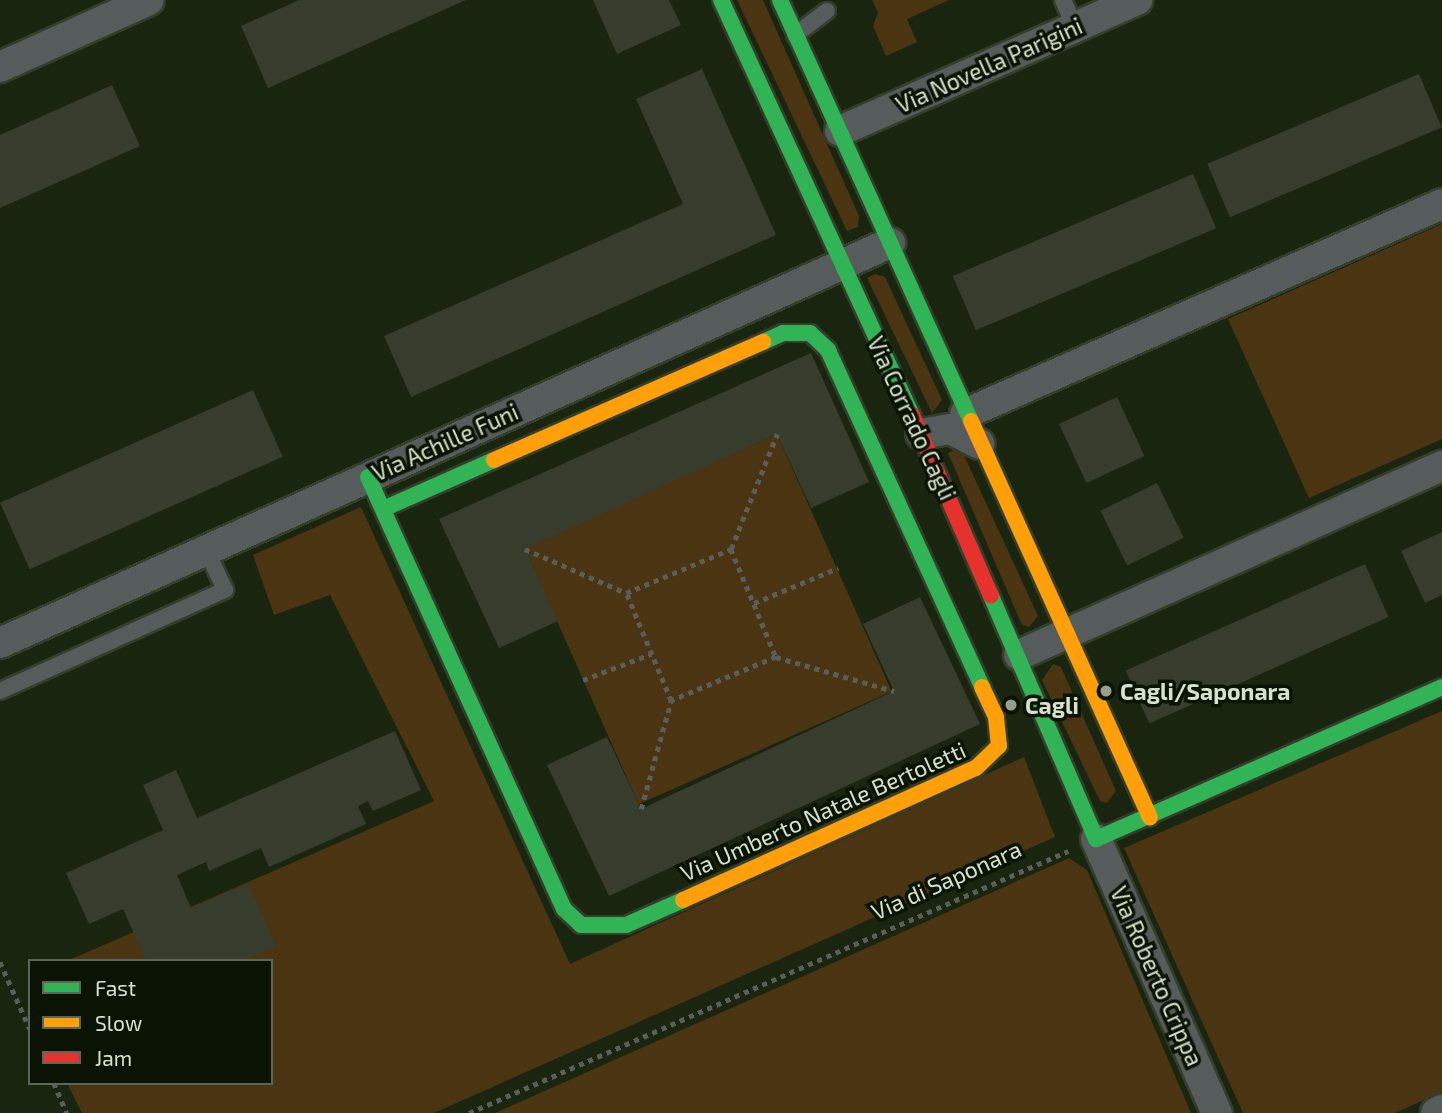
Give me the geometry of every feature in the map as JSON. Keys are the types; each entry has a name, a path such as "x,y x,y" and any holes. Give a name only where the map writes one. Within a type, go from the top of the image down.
{"street":[{"path":"0,67 149,0"},
{"name":"Via Corrado Cagli","path":"721,0 840,264 921,434 1019,655 1096,839"},
{"path":"780,0 965,414 1150,817"},
{"name":"Via Novella Parigini","path":"840,131 1137,0"},
{"path":"965,414 1442,204"},
{"name":"Via Achille Funi","path":"0,643 890,243"},
{"name":"Via Umberto Natale Bertoletti","path":"368,477 564,909 589,928 626,925 976,768 999,746 1000,727 985,693 828,350 810,333 783,333 383,509"},
{"path":"921,434 950,429 979,444"},
{"path":"1019,655 1442,466"},
{"path":"1096,839 1442,687"},
{"name":"Via Roberto Crippa","path":"1096,839 1217,1113"},
{"path":"1436,1113 1442,1110"}],"lane":[{"path":"1063,0 1075,27"},
{"path":"795,35 827,11"},
{"path":"0,691 225,590 206,550"}],"path":[{"path":"776,657 731,549 777,434"},
{"path":"525,548 626,593 671,701 641,809"},
{"path":"626,593 731,549"},
{"path":"754,603 838,568"},
{"path":"583,680 651,654"},
{"path":"671,701 776,657 894,691"},
{"name":"Via di Saponara","path":"469,1113 1096,839"},
{"path":"0,962 28,1025"},
{"path":"55,1085 67,1113"}],"shaded area":[{"path":"737,0 763,0 859,216 858,227 847,231"},
{"path":"872,0 949,0 907,19 917,42 886,56 873,26 878,12"},
{"path":"1442,224 1442,439 1309,498 1228,319"},
{"path":"875,274 885,277 942,400 932,413 867,278"},
{"path":"777,434 892,692 639,804 524,547"},
{"path":"956,449 963,453 1038,616 1029,627 1022,625 948,453"},
{"path":"361,507 570,964 1024,757 1055,837 434,1113 82,1113 68,1085 273,1085 273,959 72,959 434,801 330,595 274,615 253,555"},
{"path":"1053,664 1061,667 1116,791 1107,803 1100,801 1042,680"},
{"path":"1442,711 1442,1092 1395,1113 1243,1113 1124,848"},
{"path":"1069,858 1087,870 1191,1113 495,1113"}],"building":[{"path":"299,0 466,0 268,88 241,26"},
{"path":"593,0 669,0 681,25 617,54"},
{"path":"702,69 776,235 411,397 384,336 683,204 636,99"},
{"path":"1419,74 1442,127 1230,217 1207,164"},
{"path":"112,85 140,146 0,208 0,135"},
{"path":"1193,174 1216,228 976,330 953,276"},
{"path":"811,353 869,482 811,508 777,434 525,549 558,621 499,648 439,519"},
{"path":"253,390 283,457 30,569 0,503"},
{"path":"1117,397 1144,456 1086,483 1059,424"},
{"path":"1157,483 1184,538 1127,565 1100,511"},
{"path":"1442,532 1442,595 1425,603 1401,551"},
{"path":"1365,564 1389,617 1149,724 1126,671"},
{"path":"920,597 980,724 609,896 547,765 607,737 641,809 894,691 863,624"},
{"path":"395,731 421,790 373,811 368,801 358,806 366,824 269,867 261,848 209,871 206,862 177,875 191,908 248,883 276,946 247,959 145,959 123,909 89,924 66,873 163,830 143,785 176,770 197,818"}],"traffic: fast":[{"path":"721,0 912,415"},
{"path":"780,0 971,421"},
{"path":"763,342 783,333 810,333 828,350 982,687"},
{"path":"383,509 494,460"},
{"path":"368,477 564,909 581,925 626,925 683,900"},
{"path":"991,596 1096,839 1442,687"}],"traffic: slow":[{"path":"494,460 763,342"},
{"path":"971,421 1150,817"},
{"path":"683,900 976,768 999,746 996,717 982,687"}],"traffic: jam":[{"path":"912,415 991,596"}],"place":[{"name":"Cagli/Saponara","path":"1106,691"},
{"name":"Cagli","path":"1011,705"}]}
